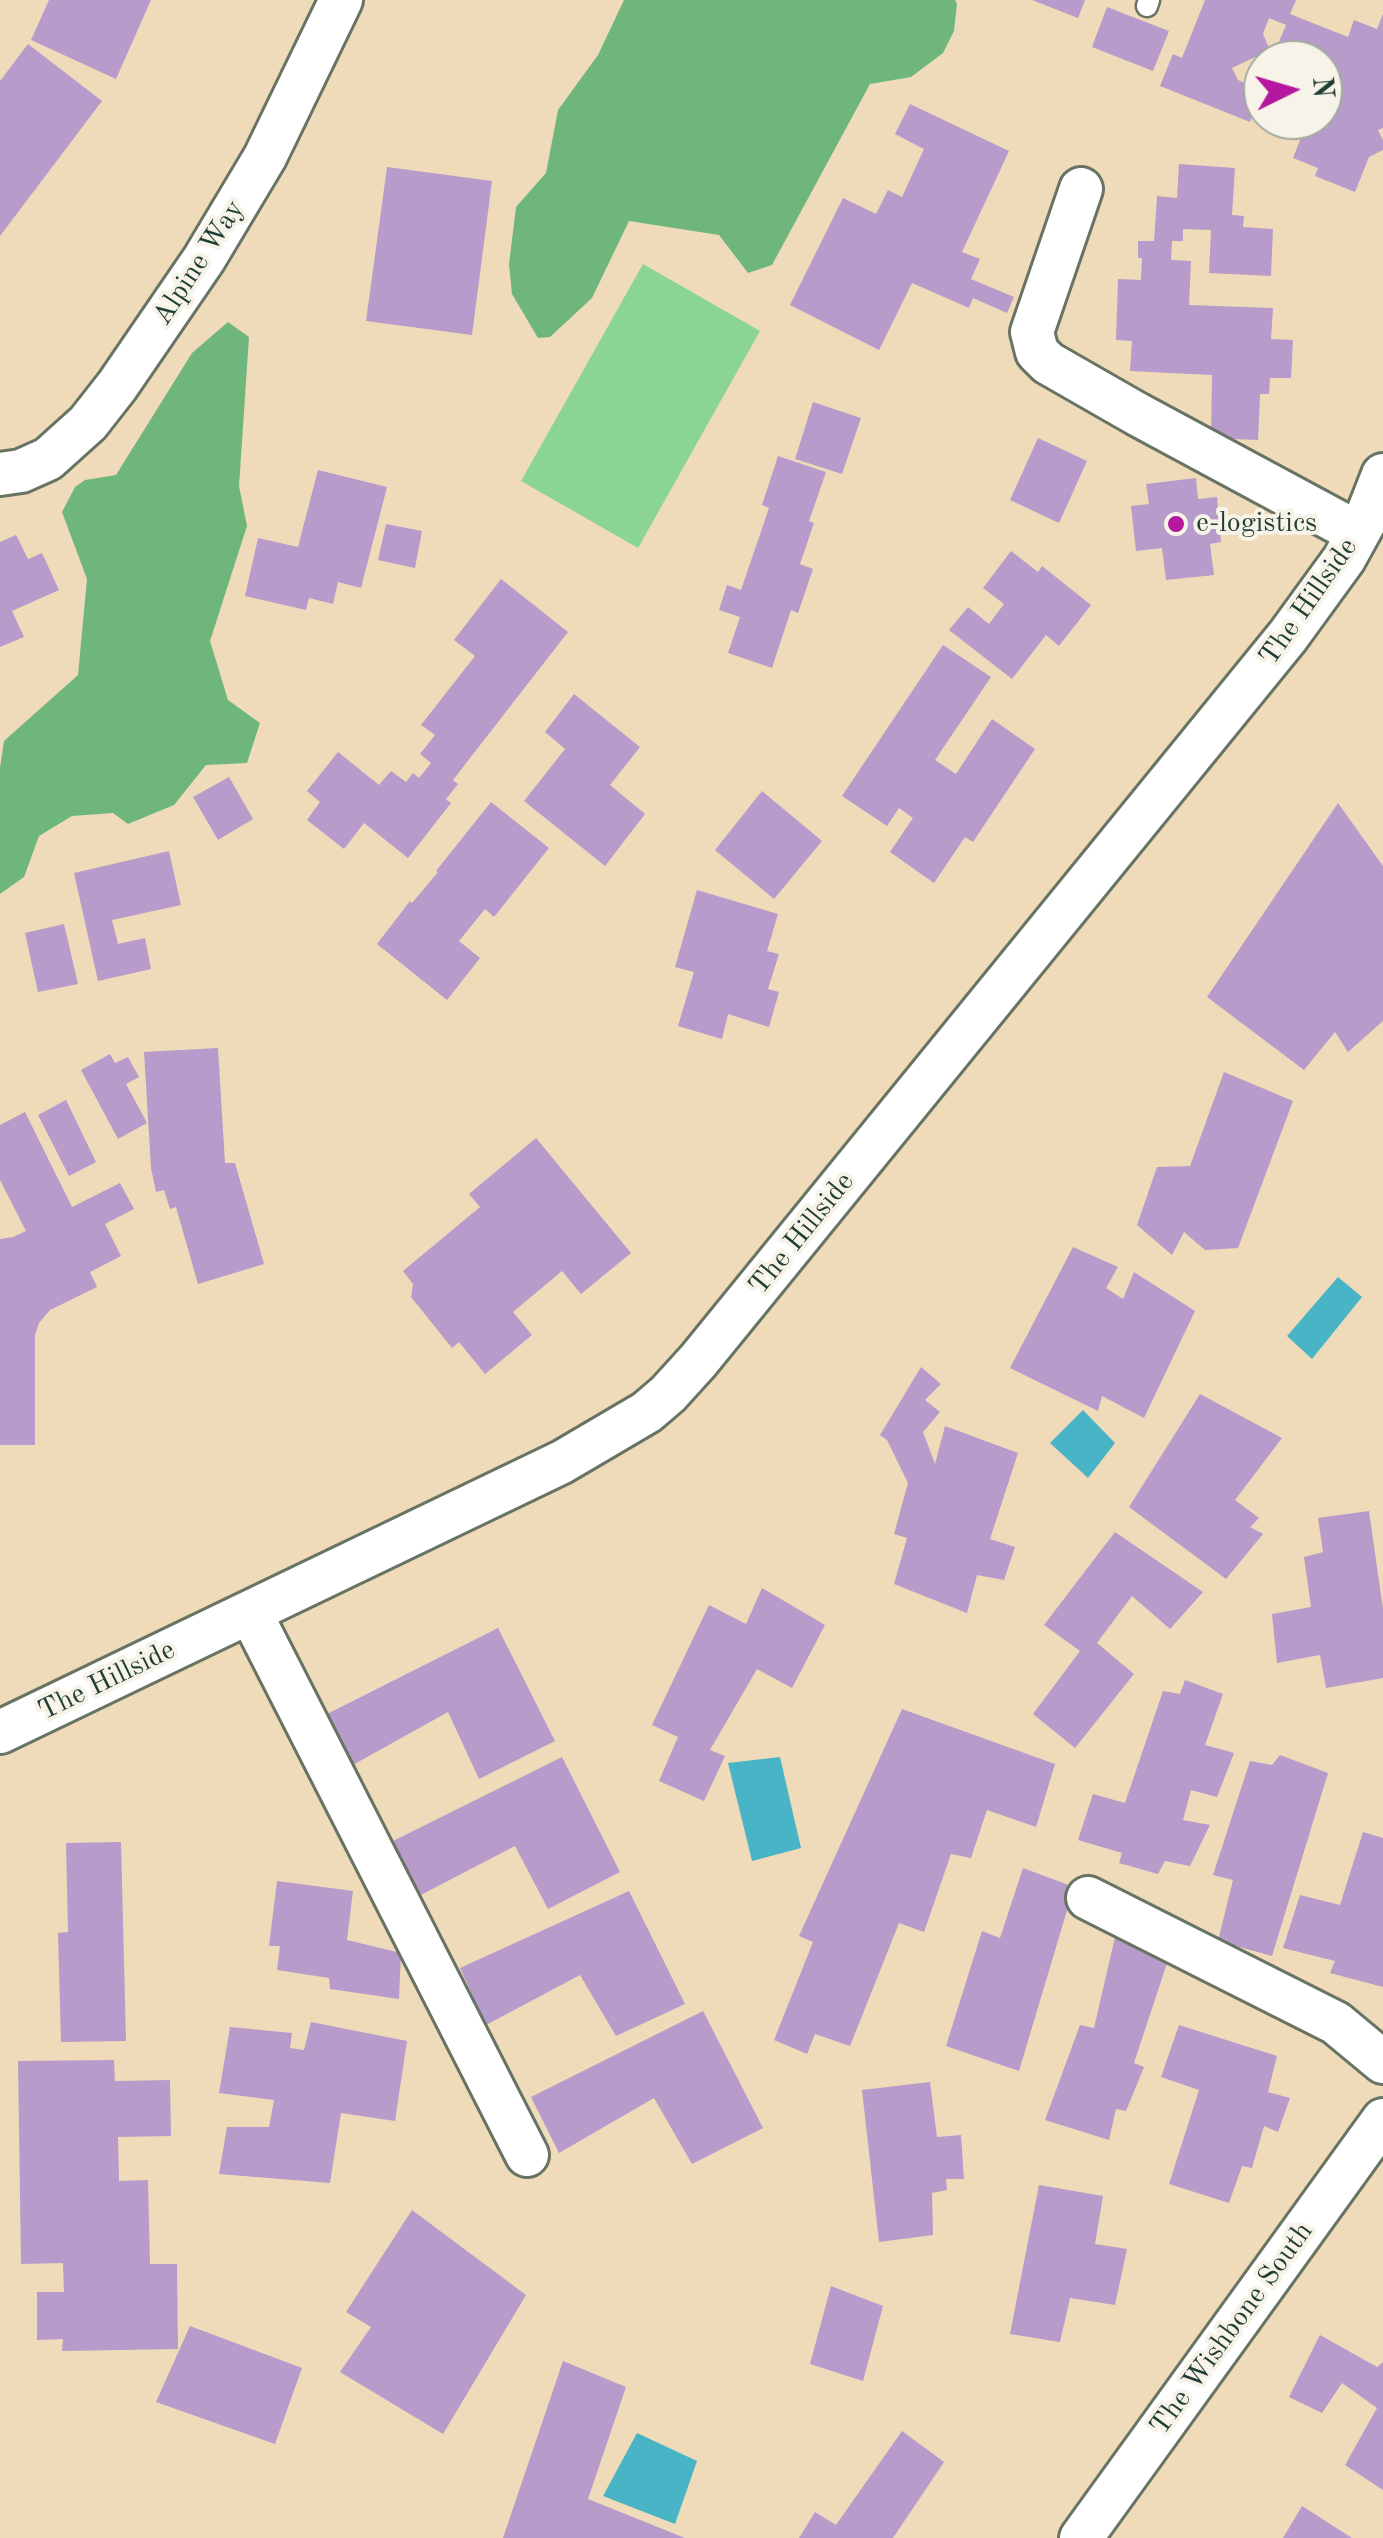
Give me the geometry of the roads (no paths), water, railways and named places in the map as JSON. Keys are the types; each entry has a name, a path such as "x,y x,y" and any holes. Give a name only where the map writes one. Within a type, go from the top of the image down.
{"street":[{"name":"Alpine Way","path":"0,474 21,472 48,459 88,423 117,386 204,259 265,157 342,0"},
{"path":"1080,189 1032,332 1036,352 1048,363 1138,414 1358,533"},
{"name":"The Hillside","path":"0,1732 562,1462 647,1412 668,1394 1318,598 1358,533 1383,475"},
{"path":"250,1612 527,2155"},
{"path":"1088,1898 1336,2024 1383,2062"},
{"name":"The Wishbone South","path":"1081,2538 1383,2120"}],"water":[{"path":"1338,1277 1362,1297 1312,1359 1287,1336"},
{"path":"1083,1410 1115,1443 1088,1478 1050,1443"},
{"path":"780,1757 801,1848 752,1861 728,1763"},
{"path":"637,2433 697,2461 675,2524 603,2496"}],"place":[{"name":"e-logistics","path":"1176,524"}]}
